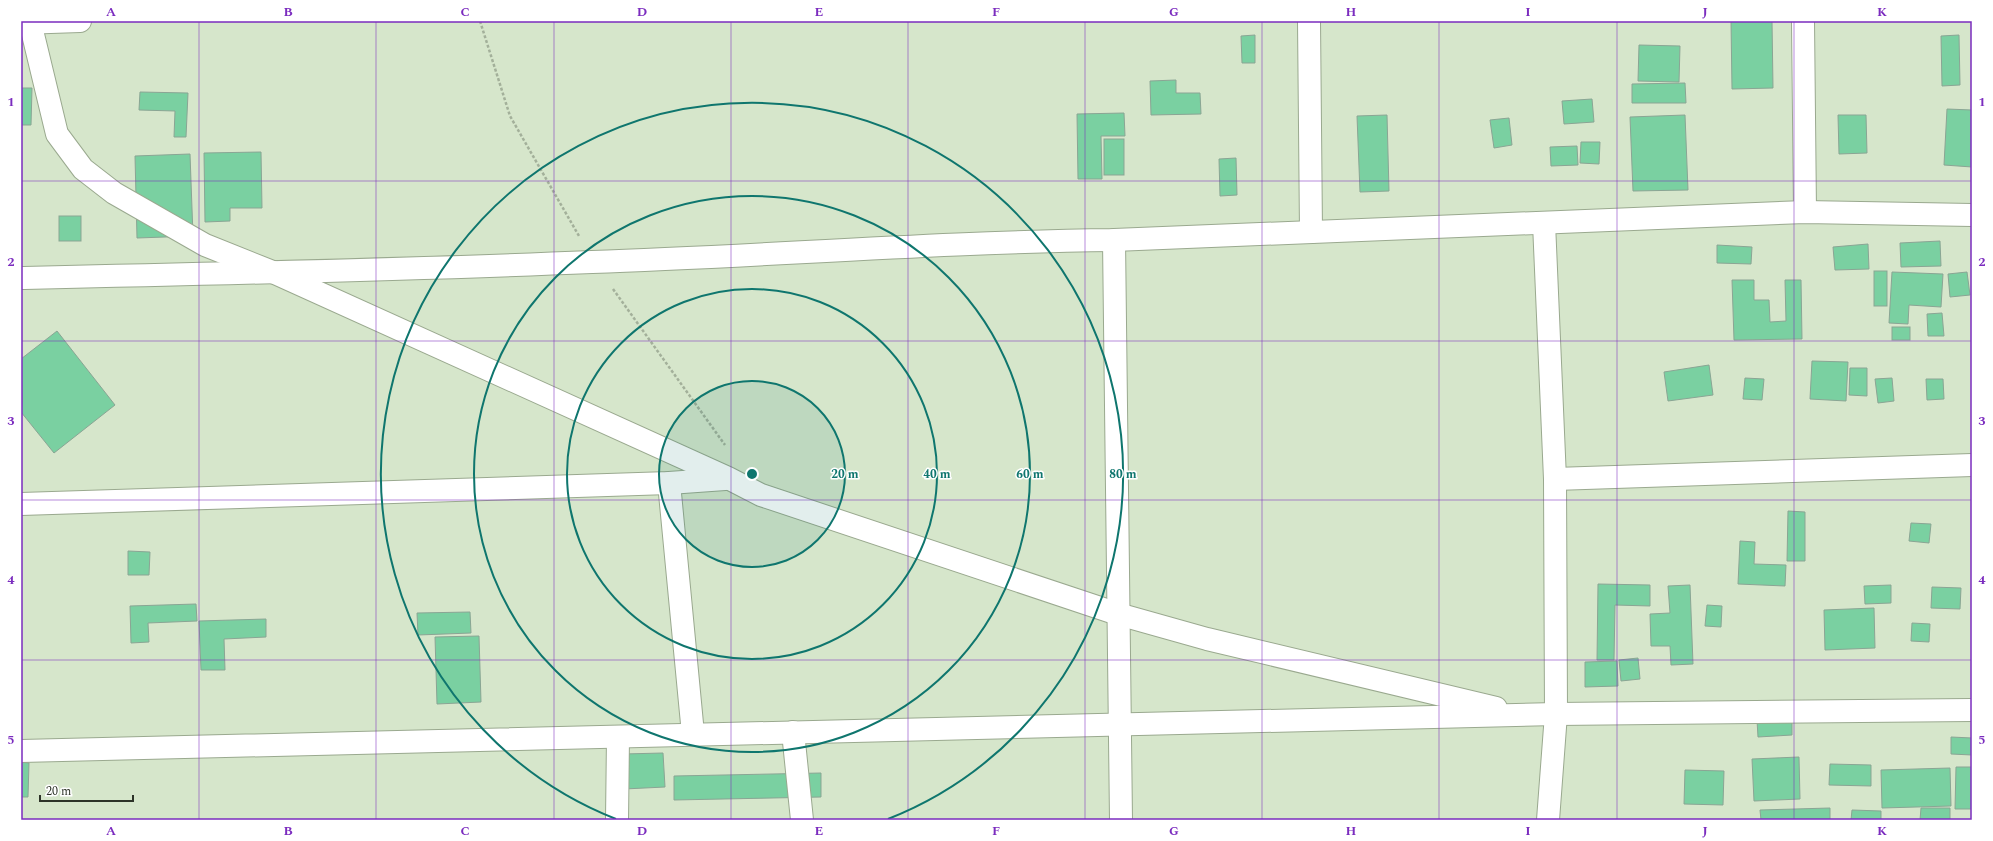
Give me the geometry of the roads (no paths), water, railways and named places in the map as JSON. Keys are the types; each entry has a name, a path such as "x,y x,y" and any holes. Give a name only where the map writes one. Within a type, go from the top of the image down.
{"street":[{"path":"80,21 26,22 57,134 83,168 114,193 205,246 275,273 728,478 761,495 1118,614 1207,638 1526,715"},
{"path":"1309,21 1311,232"},
{"path":"1803,21 1805,212"},
{"path":"21,278 275,273 594,262 1016,241 1114,240 1805,212 1972,215"},
{"path":"1544,223 1554,480 1556,714 1548,820"},
{"path":"1114,240 1121,820"},
{"path":"1554,480 1972,465"},
{"path":"21,504 669,482 728,478"},
{"path":"669,482 693,734"},
{"path":"21,751 1556,714 1972,710"},
{"path":"793,732 802,820"},
{"path":"617,820 618,736"}]}
